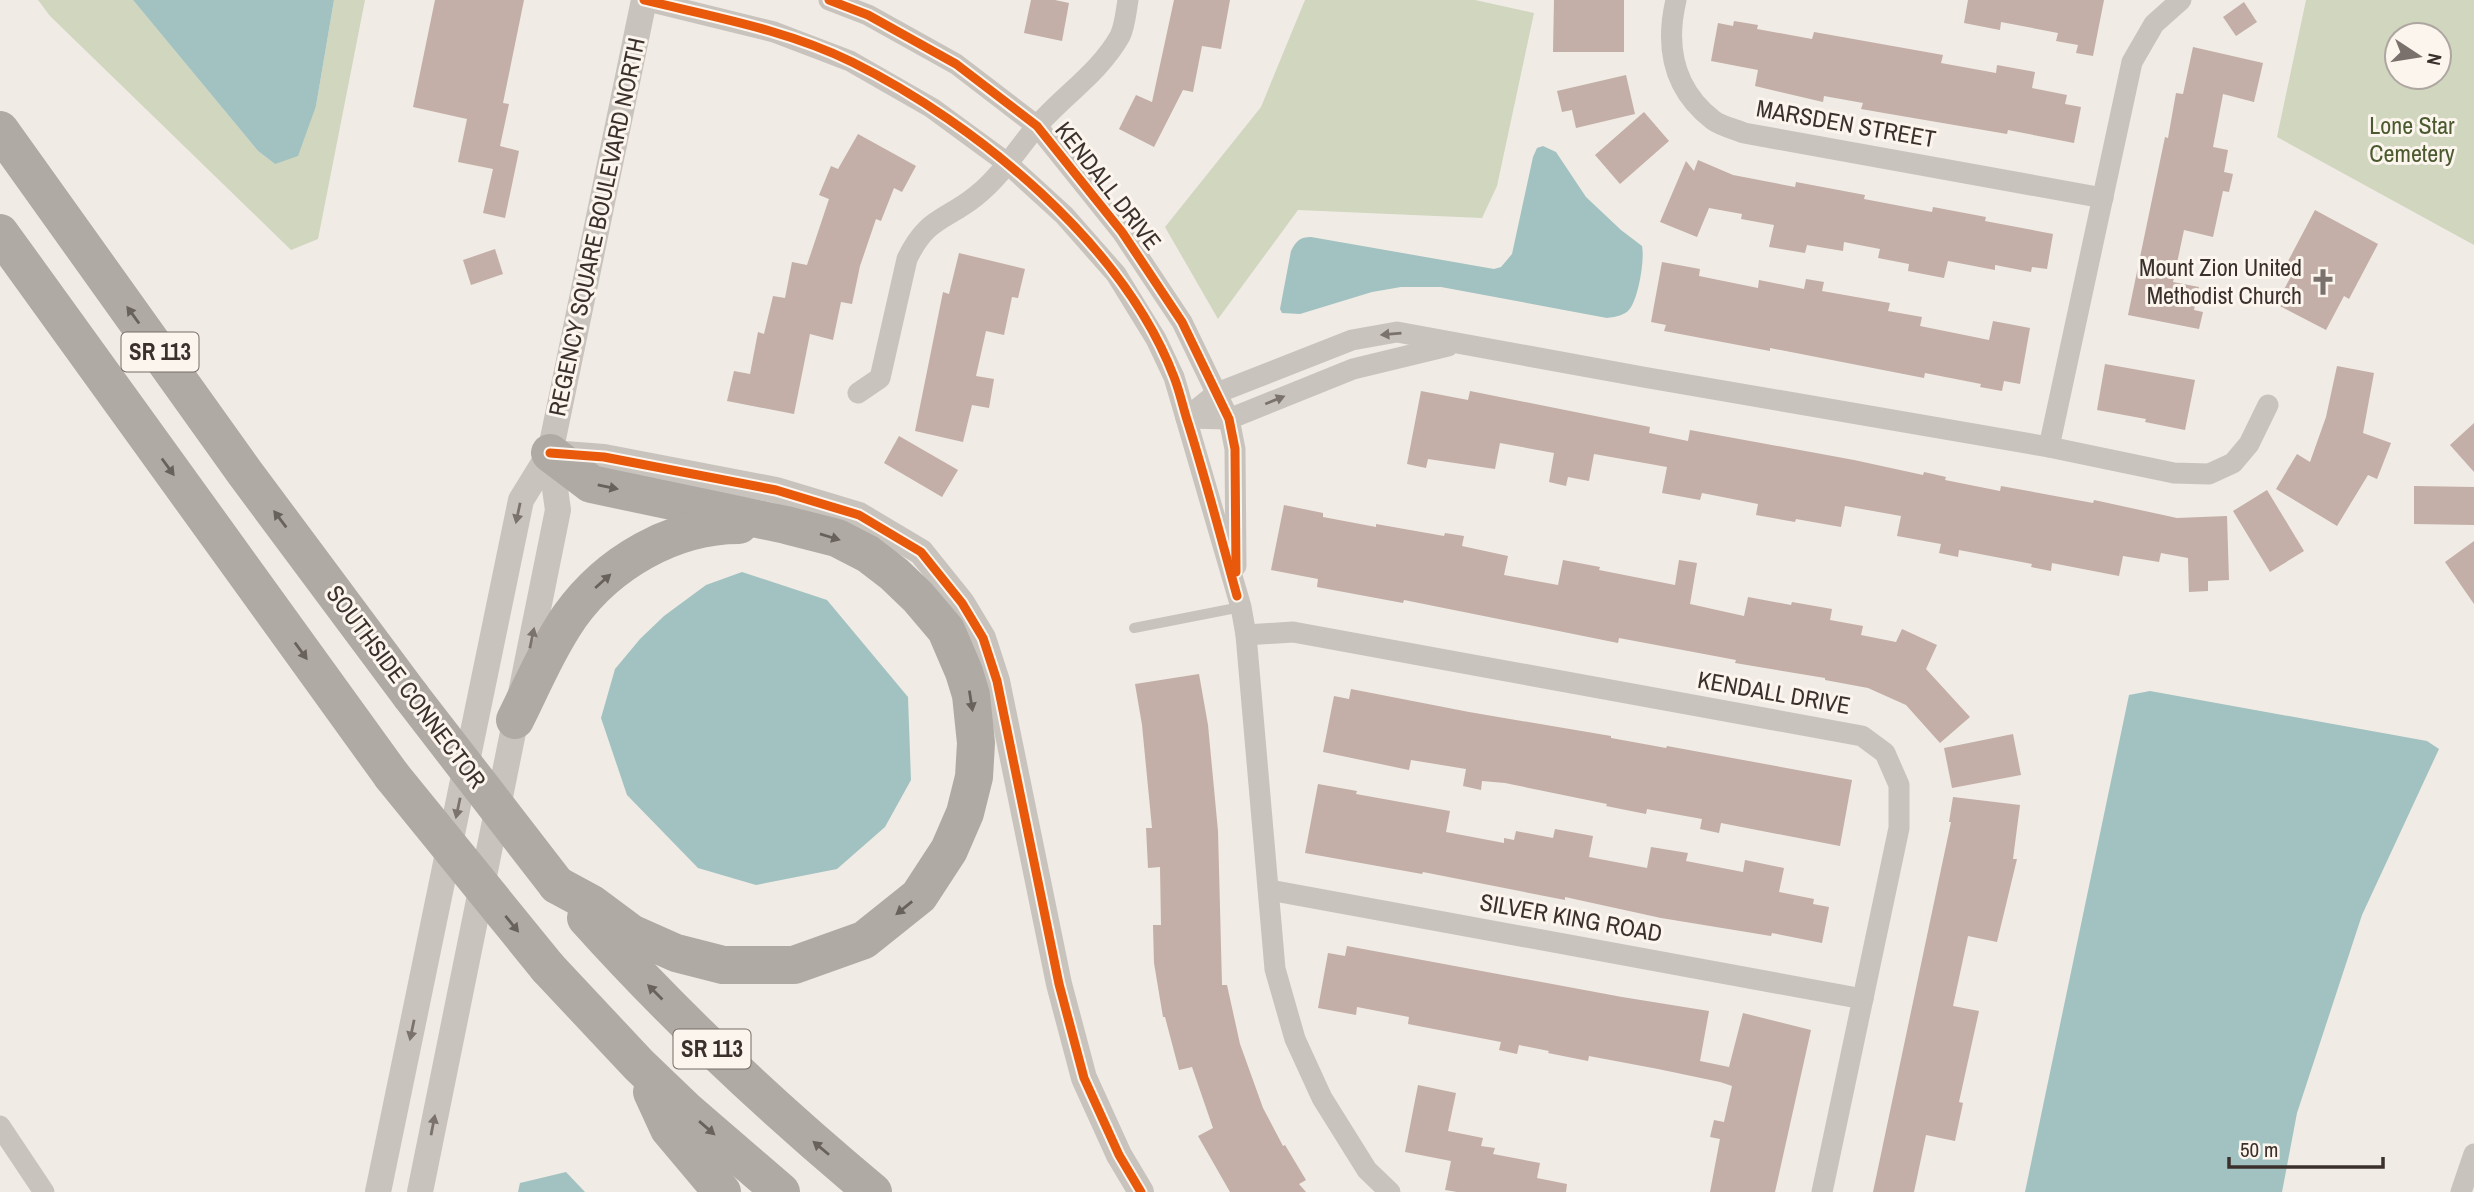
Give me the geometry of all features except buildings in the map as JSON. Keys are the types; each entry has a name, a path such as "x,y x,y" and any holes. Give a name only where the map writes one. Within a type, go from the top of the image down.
{"highway":[{"name":"SOUTHSIDE CONNECTOR","path":"0,130 245,473 411,696 562,888 635,972 700,1038 792,1125 873,1192"},
{"name":"SR 113","path":"0,233 392,776 548,968 639,1065 687,1111 781,1192"},
{"path":"0,270 50,332 128,412"},
{"path":"550,453 591,484 786,525 837,538 868,554 918,597 946,630 971,695 976,743 974,777 965,813 949,850 919,896 864,940 794,965 723,965 676,953 631,933 592,904 562,888"},
{"path":"515,720 570,616 618,567 643,551 691,531 726,525 786,525"},
{"path":"639,1065 669,1129 722,1192"}],"street":[{"name":"KENDALL DRIVE","path":"644,0 774,32 850,61 932,107 1007,163 1064,215 1116,274 1156,339 1174,377 1239,601 1246,635 1275,969 1295,1039 1322,1098 1341,1129 1367,1170 1390,1192"},
{"name":"REGENCY SQUARE BOULEVARD NORTH","path":"420,1192 558,510 550,453 644,0"},
{"name":"KENDALL DRIVE","path":"830,0 873,7 956,64 1037,126 1122,232 1182,322 1229,419 1235,449 1239,601"},
{"path":"858,393 880,378 907,260 915,243 930,225 976,196 1037,126 1101,62 1122,34 1128,0"},
{"name":"MARSDEN STREET","path":"1676,0 1672,18 1671,50 1676,74 1693,100 1715,121 1744,133 2104,198"},
{"path":"2049,447 2132,62 2154,24 2181,0"},
{"path":"1186,418 1217,393 1352,340 1397,332 2049,447 2174,473 2209,474 2233,463 2249,444 2268,405"},
{"path":"1186,418 1229,419 1353,369 1458,344"},
{"name":"REGENCY SQUARE BOULEVARD NORTH","path":"378,1192 521,500 550,453"},
{"path":"550,453 604,457 762,488 859,514 921,552 962,603 983,638 997,681 1056,971 1084,1078 1119,1155 1141,1192"},
{"name":"KENDALL DRIVE","path":"1246,635 1293,632 1862,736 1885,753 1899,785 1899,828 1822,1192"},
{"name":"SILVER KING ROAD","path":"1270,890 1863,999"},
{"path":"0,1126 44,1192"},
{"path":"2461,1192 2474,1154"}],"lane":[{"path":"1134,628 1239,601"}],"green space":[{"path":"38,0 133,0 258,151 275,164 316,106 334,0 365,0 318,239 291,250 50,16"},
{"path":"1305,0 1475,0 1534,13 1497,186 1482,218 1298,210 1218,319 1165,227 1261,107"},
{"name":"Lone Star Cemetery","path":"2306,0 2474,0 2474,245 2277,137"}],"water":[{"path":"133,0 334,0 316,106 298,156 275,164 258,151"},
{"path":"1543,146 1556,152 1586,197 1642,246 1638,290 1626,313 1607,318 1441,287 1401,287 1372,292 1300,314 1282,313 1280,309 1291,251 1297,242 1304,238 1311,237 1494,269 1501,267 1512,254 1533,157 1537,148"},
{"path":"742,572 827,600 908,697 911,780 885,827 837,869 756,885 698,868 627,795 601,718 615,669 640,639 664,616 706,585"},
{"path":"2150,691 2427,741 2439,749 2362,915 2297,1113 2282,1192 2025,1192 2129,695"},
{"path":"566,1172 585,1192 518,1192 520,1183"}],"cycle path":[{"path":"644,0 776,33 852,62 900,88 995,154 1041,193 1083,235 1120,280 1151,328 1174,377 1237,596"},
{"path":"829,0 868,15 956,64 1037,126 1122,232 1182,322 1229,419 1235,449 1236,572"},
{"path":"550,453 604,457 776,490 859,515 921,552 962,603 983,638 997,681 1059,984 1084,1078 1119,1155 1141,1192"}],"place":[{"name":"Mount Zion United Methodist Church","path":"2323,282"}]}
